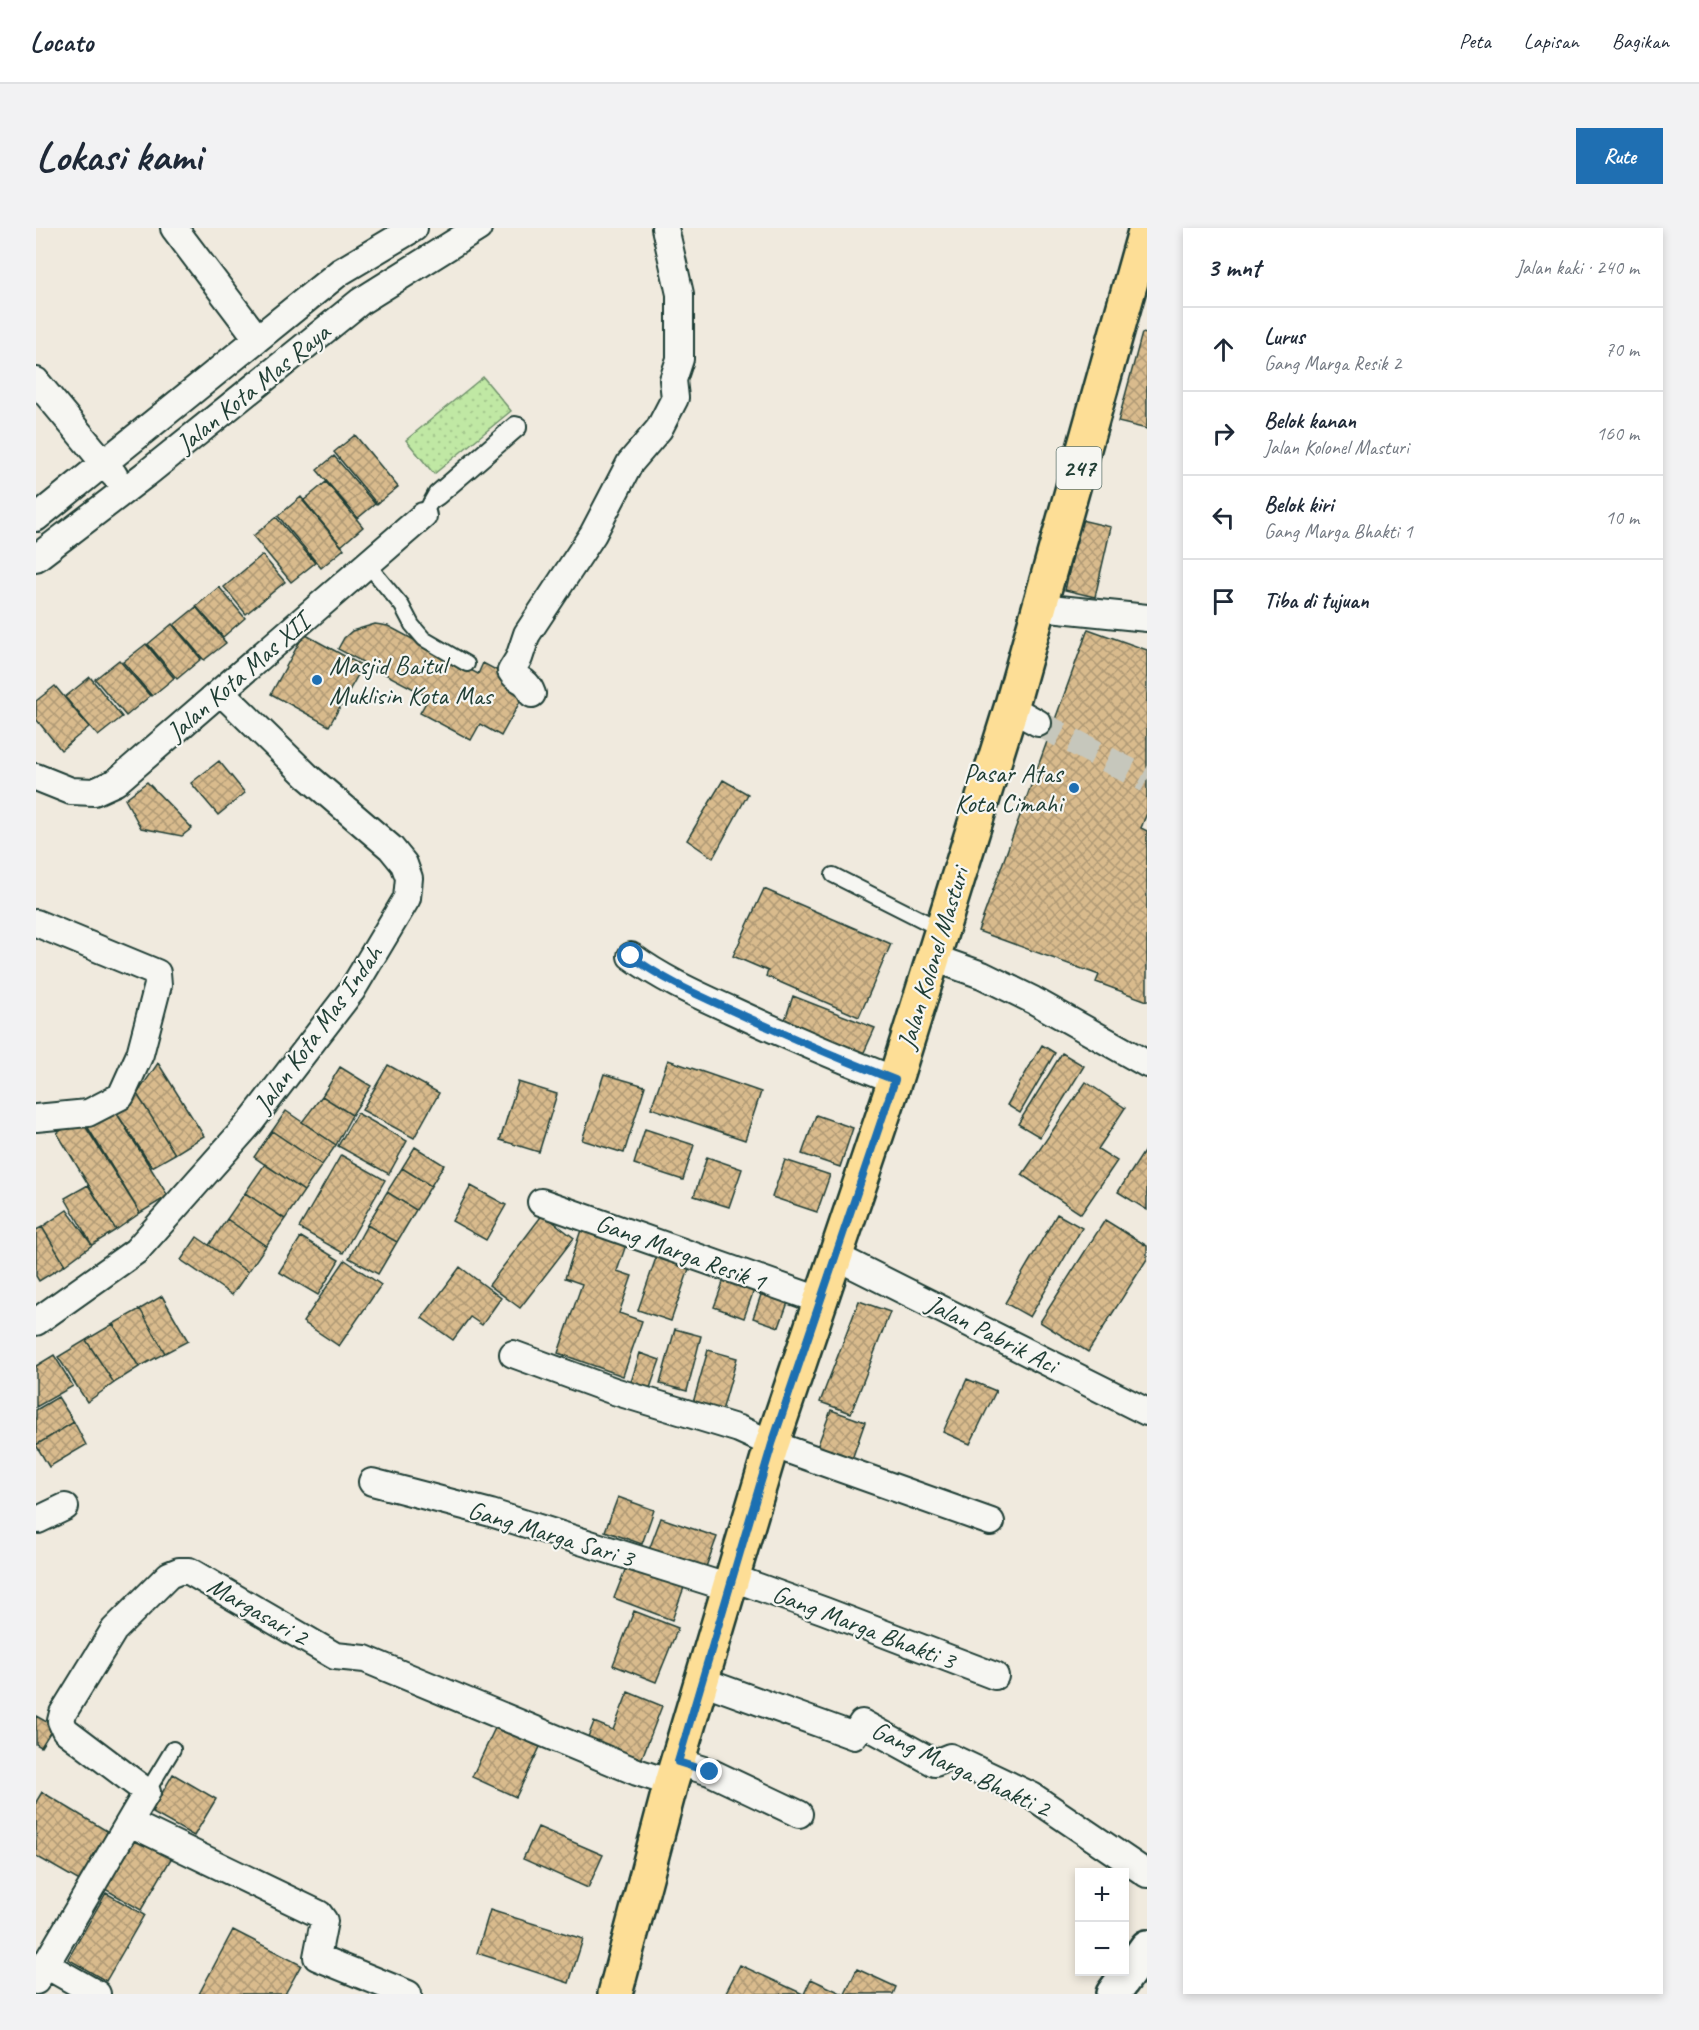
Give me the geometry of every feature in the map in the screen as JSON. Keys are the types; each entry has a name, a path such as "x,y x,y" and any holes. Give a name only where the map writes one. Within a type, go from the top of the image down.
{"main road":[{"name":"Jalan Kolonel Masturi","path":"615,1994 670,1775 702,1681 723,1584 837,1257 891,1079 938,944 1025,716 1040,607 1140,278 1146,228"},
{"path":"1113,1994 1147,1947"}],"street":[{"path":"174,228 257,338"},
{"name":"Jalan Kota Mas Raya","path":"36,518 340,272 414,228"},
{"name":"Jalan Kota Mas Raya","path":"36,558 361,301 478,228"},
{"path":"532,694 529,685 513,675 511,671 519,658 527,634 593,534 630,463 659,429 675,398 673,380 680,359 680,294 665,228"},
{"path":"36,381 126,489"},
{"name":"Jalan Kota Mas XII","path":"36,777 71,791 94,792 116,783 368,565 427,510"},
{"path":"1040,607 1147,618"},
{"name":"Jalan Kota Mas Indah","path":"36,1322 136,1251 249,1124 352,990 408,898 410,878 404,864 391,848 307,776 221,692"},
{"path":"36,923 157,973 158,985 140,1054 121,1096 88,1113 36,1118"},
{"path":"938,944 981,975 1033,1000 1147,1064"},
{"path":"631,956 655,974 720,1005 891,1079"},
{"name":"Gang Marga Resik 1","path":"541,1202 822,1301"},
{"name":"Jalan Pabrik Aci","path":"837,1257 1147,1412"},
{"path":"513,1354 614,1391 739,1429 772,1444 991,1522"},
{"name":"Gang Marga Sari 3","path":"372,1482 491,1513 723,1584"},
{"path":"36,1519 65,1507"},
{"name":"Margasari 2","path":"147,1792 65,1730 62,1722 63,1713 114,1630 169,1575 179,1571 189,1571 335,1656 365,1659 637,1772 670,1775"},
{"name":"Gang Marga Bhakti 3","path":"723,1584 825,1611 994,1676"},
{"name":"Gang Marga Bhakti 2","path":"702,1681 854,1737 862,1723 935,1763 950,1757 1032,1796 1147,1874"},
{"path":"670,1775 710,1772 799,1814"},
{"path":"97,1994 41,1973 147,1792"},
{"path":"130,1823 319,1914 324,1921 317,1957 408,1994"}],"lane":[{"path":"515,424 519,425 519,428 427,510 436,493 453,477 515,424"},
{"path":"368,565 402,606 412,625 424,639 466,664"},
{"path":"833,875 938,944"},
{"path":"147,1792 173,1749"}],"green space":[{"path":"483,377 511,411 434,474 406,440"}],"building":[{"path":"1142,333 1147,334 1147,429 1118,422"},
{"path":"355,435 398,487 377,504 334,452"},
{"path":"334,456 375,504 358,518 317,470"},
{"path":"326,482 363,527 341,546 303,501"},
{"path":"301,497 344,549 321,568 278,516"},
{"path":"276,517 315,563 291,582 253,536"},
{"path":"1081,520 1111,527 1095,597 1065,590"},
{"path":"262,555 285,582 246,614 224,587"},
{"path":"219,587 245,618 223,637 196,606"},
{"path":"196,607 226,643 204,660 174,625"},
{"path":"172,624 201,659 177,679 148,644"},
{"path":"375,624 388,626 478,674 483,663 528,687 501,736 480,724 471,740 420,713 429,697 338,649 344,638 352,631"},
{"name":"Pasar Atas Kota Cimahi","path":"1088,629 1147,650 1147,813 1141,828 1147,831 1147,1001 1096,982 1099,975 978,931"},
{"name":"Masjid Baitul Muklisin Kota Mas","path":"304,634 363,666 329,726 271,694"},
{"path":"146,644 174,678 152,696 123,662"},
{"path":"119,660 150,696 126,716 95,679"},
{"path":"90,677 122,717 98,736 65,697"},
{"path":"55,686 89,727 61,750 36,719 36,701"},
{"path":"219,761 245,793 218,815 191,783"},
{"path":"723,780 748,794 713,858 687,840"},
{"path":"147,782 192,828 182,836 141,828 125,799"},
{"path":"764,889 891,944 859,1017 766,976 768,971 733,956"},
{"path":"793,996 875,1028 860,1061 783,1026"},
{"path":"1042,1045 1055,1053 1020,1113 1007,1105"},
{"path":"1062,1053 1084,1066 1040,1137 1018,1124"},
{"path":"668,1060 761,1092 745,1140 651,1108"},
{"path":"158,1063 204,1136 175,1154 137,1094"},
{"path":"388,1065 439,1093 414,1138 362,1110"},
{"path":"340,1067 371,1086 352,1115 322,1096"},
{"path":"604,1074 645,1086 624,1153 582,1140"},
{"path":"518,1082 557,1094 539,1152 500,1140"},
{"path":"1086,1082 1125,1108 1098,1149 1117,1161 1081,1214 1022,1175"},
{"path":"137,1094 175,1154 152,1167 114,1109"},
{"path":"322,1096 352,1115 336,1145 302,1122"},
{"path":"114,1109 168,1196 140,1213 87,1126"},
{"path":"286,1111 336,1145 322,1165 272,1131"},
{"path":"357,1113 407,1141 389,1174 338,1146"},
{"path":"816,1115 853,1128 840,1167 802,1154"},
{"path":"80,1118 140,1213 116,1230 57,1133"},
{"path":"645,1129 694,1145 683,1180 634,1164"},
{"path":"272,1131 322,1165 304,1191 254,1157"},
{"path":"415,1147 444,1165 431,1186 402,1168"},
{"path":"1147,1147 1147,1210 1118,1192"},
{"path":"341,1155 385,1180 343,1253 299,1228"},
{"path":"707,1157 742,1169 729,1207 694,1196"},
{"path":"785,1160 830,1175 817,1212 772,1197"},
{"path":"265,1164 304,1191 285,1219 245,1193"},
{"path":"402,1168 431,1186 416,1210 387,1192"},
{"path":"88,1185 116,1230 92,1245 65,1198"},
{"path":"471,1186 506,1205 486,1240 452,1221"},
{"path":"387,1192 416,1210 397,1242 367,1225"},
{"path":"245,1193 285,1219 266,1246 227,1219"},
{"path":"67,1210 92,1245 65,1265 42,1227"},
{"path":"543,1214 574,1238 520,1308 489,1285"},
{"path":"1057,1214 1082,1228 1030,1317 1005,1303"},
{"path":"227,1219 266,1246 248,1272 209,1245"},
{"path":"1105,1220 1147,1246 1147,1259 1088,1352 1040,1322"},
{"path":"367,1225 397,1242 378,1274 349,1258"},
{"path":"42,1227 65,1265 39,1281 36,1276 36,1230"},
{"path":"582,1227 627,1242 617,1271 632,1276 619,1313 642,1321 623,1376 558,1353 582,1284 565,1278"},
{"path":"197,1237 248,1272 232,1295 181,1260"},
{"path":"301,1237 339,1260 318,1295 279,1272"},
{"path":"657,1255 690,1266 671,1321 638,1310"},
{"path":"345,1260 381,1285 339,1346 303,1322"},
{"path":"460,1267 501,1298 482,1325 470,1317 453,1340 422,1318"},
{"path":"725,1277 755,1287 744,1318 714,1307"},
{"path":"763,1289 790,1297 779,1327 753,1318"},
{"path":"162,1296 188,1341 165,1353 140,1309"},
{"path":"859,1301 890,1312 851,1413 820,1402"},
{"path":"140,1309 165,1353 139,1367 113,1324"},
{"path":"113,1324 139,1367 114,1383 86,1340"},
{"path":"675,1329 701,1336 687,1391 660,1384"},
{"path":"86,1340 114,1383 87,1402 58,1357"},
{"path":"708,1350 737,1358 722,1411 693,1403"},
{"path":"640,1353 660,1360 650,1388 631,1382"},
{"path":"54,1355 73,1386 36,1407 36,1366"},
{"path":"967,1379 996,1391 970,1444 943,1432"},
{"path":"58,1397 74,1422 36,1445 36,1410"},
{"path":"831,1410 865,1422 851,1462 816,1450"},
{"path":"74,1422 86,1445 49,1467 36,1445"},
{"path":"618,1497 654,1510 642,1544 605,1531"},
{"path":"661,1518 717,1537 703,1575 647,1555"},
{"path":"629,1560 686,1582 672,1620 614,1598"},
{"path":"634,1611 678,1628 656,1682 613,1665"},
{"path":"628,1692 662,1706 640,1763 586,1742 594,1722 613,1730"},
{"path":"36,1716 54,1726 41,1747 36,1744"},
{"path":"496,1726 540,1747 516,1797 472,1777"},
{"path":"173,1774 216,1799 194,1836 151,1812"},
{"path":"42,1792 112,1834 83,1883 36,1856 36,1802"},
{"path":"538,1827 603,1855 588,1888 523,1859"},
{"path":"139,1831 175,1852 141,1910 105,1889"},
{"path":"106,1893 144,1915 106,1981 68,1959"},
{"path":"490,1910 583,1939 569,1983 477,1953"},
{"path":"233,1930 301,1965 285,1994 199,1994"},
{"path":"740,1965 803,1994 725,1994"},
{"path":"857,1969 896,1987 893,1994 845,1994"},
{"path":"811,1979 843,1994 804,1994"}],"tunnel":[{"path":"1038,723 1147,780"}],"place":[{"name":"Masjid Baitul Muklisin Kota Mas","path":"317,680"},
{"name":"Pasar Atas Kota Cimahi","path":"1074,788"}],"route":[{"path":"631,956 655,974 760,1024 895,1080 772,1444 678,1762 710,1772"}]}
